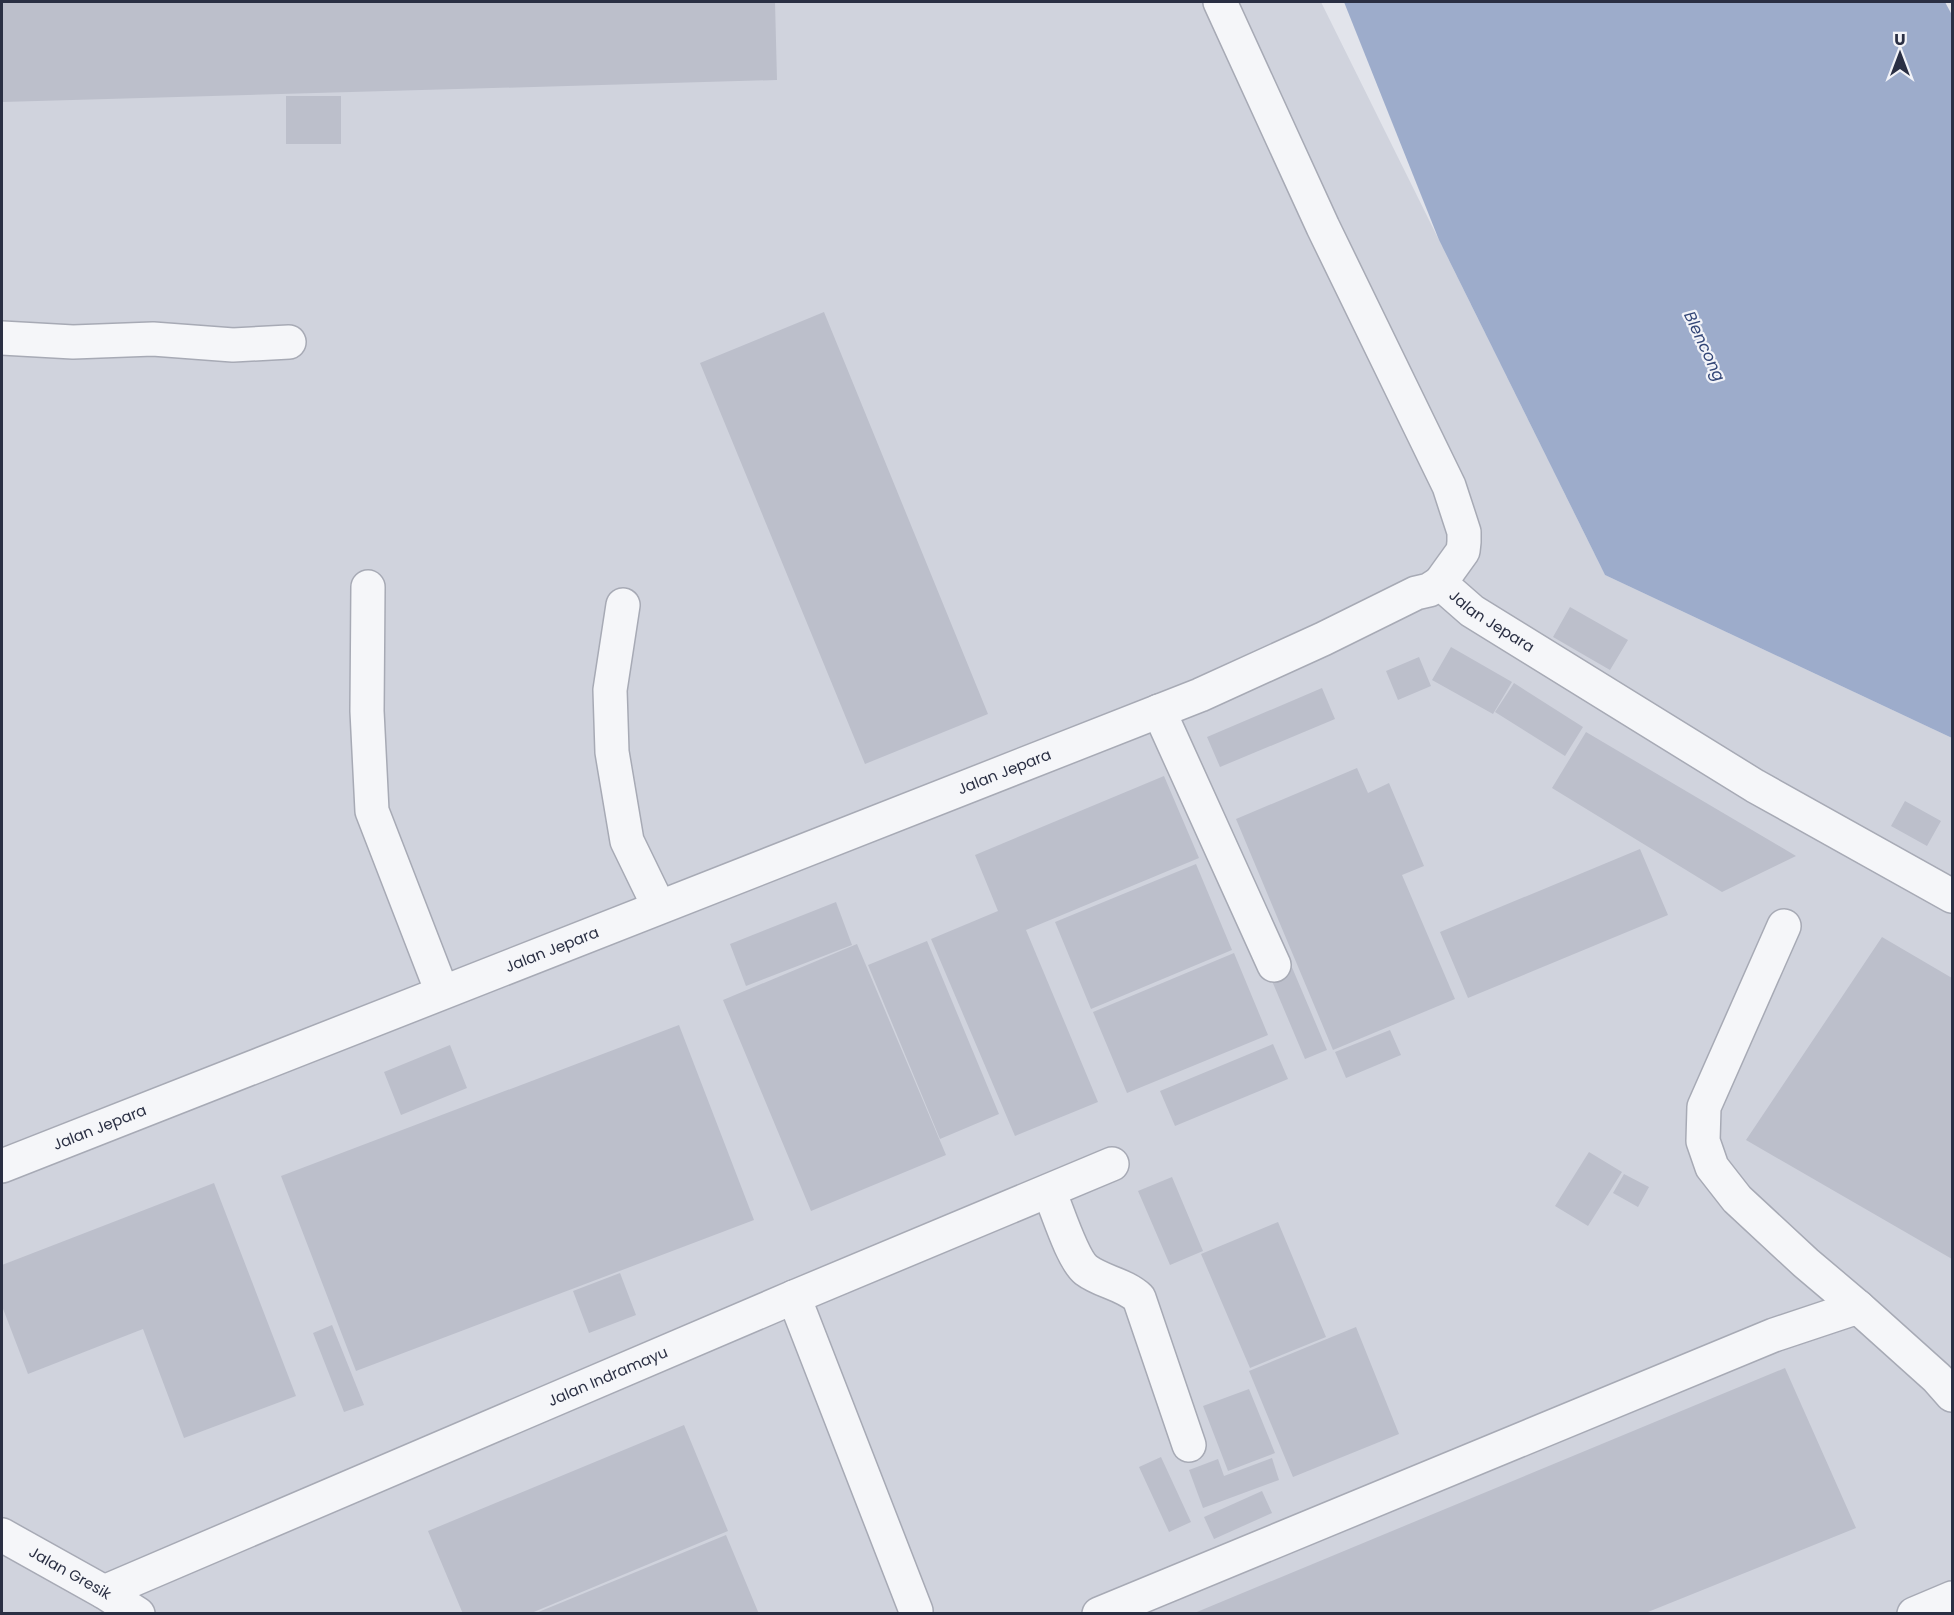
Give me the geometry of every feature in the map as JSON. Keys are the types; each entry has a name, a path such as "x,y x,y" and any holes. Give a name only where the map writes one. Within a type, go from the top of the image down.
{"lane":[{"path":"1220,2 1323,227 1449,486 1464,532 1464,542 1463,551 1440,583"},
{"path":"2,338 73,342 153,339 232,345 289,342"},
{"name":"Jalan Jepara","path":"2,1166 1159,711 1231,681 1440,583 1472,610 1755,786 1953,896"},
{"path":"368,587 367,711 372,811 442,992"},
{"path":"622,605 610,690 612,752 627,841 659,907"},
{"path":"1159,711 1274,965"},
{"path":"1784,926 1704,1107 1702,1141 1712,1167 1737,1199 1806,1263 1900,1344 1953,1395"},
{"name":"Jalan Indramayu","path":"104,1592 794,1297 1112,1164"},
{"path":"1049,1191 1080,1264 1094,1275 1130,1291 1139,1298 1189,1445"},
{"path":"794,1297 916,1611"},
{"path":"1099,1614 1774,1335 1858,1307"},
{"name":"Jalan Gresik","path":"2,1535 104,1592 138,1614"},
{"path":"1914,1614 1953,1598"}],"shaded area":[{"path":"2,2 1321,2 1605,575 1952,738 1952,1613 2,1614"}],"water":[{"name":"Blencong","path":"1344,2 1945,2 1952,15 1952,738 1605,575 1439,240"}],"building":[{"path":"2,2 775,2 777,80 2,102"},
{"path":"286,96 341,96 341,144 286,144"},
{"path":"824,312 988,714 865,764 700,363"},
{"path":"1570,607 1628,640 1610,670 1553,637"},
{"path":"1451,647 1512,682 1493,714 1432,680"},
{"path":"1419,657 1431,686 1398,700 1386,671"},
{"path":"1514,683 1583,727 1565,756 1495,712"},
{"path":"1322,688 1335,719 1220,767 1207,737"},
{"path":"1586,732 1796,856 1722,892 1552,788"},
{"path":"1357,768 1368,793 1389,783 1424,866 1402,875 1455,999 1333,1050 1236,819"},
{"path":"1164,776 1199,858 1026,930 1098,1102 1015,1136 931,939 998,911 975,855"},
{"path":"1905,801 1941,821 1927,846 1891,826"},
{"path":"1640,849 1668,915 1468,998 1440,932"},
{"path":"1196,864 1232,950 1091,1009 1055,922"},
{"path":"836,902 852,945 746,986 730,944"},
{"path":"1882,937 1952,978 1952,1259 1746,1140"},
{"path":"927,941 999,1114 940,1139 868,965"},
{"path":"857,944 946,1155 811,1211 723,1000"},
{"path":"1234,953 1268,1035 1127,1093 1093,1012"},
{"path":"1291,965 1327,1050 1305,1059 1269,974"},
{"path":"679,1025 754,1220 356,1371 281,1176"},
{"path":"1390,1030 1401,1055 1346,1078 1335,1052"},
{"path":"1273,1044 1288,1079 1175,1126 1160,1091"},
{"path":"450,1045 467,1088 401,1115 384,1072"},
{"path":"1589,1152 1622,1172 1588,1226 1555,1206"},
{"path":"1624,1174 1649,1187 1638,1207 1613,1193"},
{"path":"1172,1177 1203,1251 1170,1265 1138,1191"},
{"path":"214,1183 296,1396 184,1438 143,1329 28,1374 2,1306 2,1265"},
{"path":"1278,1222 1326,1337 1250,1368 1201,1254"},
{"path":"620,1273 636,1315 589,1333 573,1291"},
{"path":"332,1325 364,1405 344,1412 313,1333"},
{"path":"1356,1327 1399,1434 1293,1477 1249,1371"},
{"path":"1785,1368 1856,1528 1643,1614 1192,1614"},
{"path":"1249,1389 1275,1453 1228,1471 1203,1406"},
{"path":"684,1425 728,1531 529,1614 463,1614 428,1531"},
{"path":"1161,1457 1191,1522 1169,1532 1139,1467"},
{"path":"1272,1458 1279,1480 1203,1508 1189,1470 1218,1459 1224,1476"},
{"path":"1262,1491 1272,1513 1214,1539 1204,1517"},
{"path":"726,1535 759,1614 536,1614 536,1613"}]}
